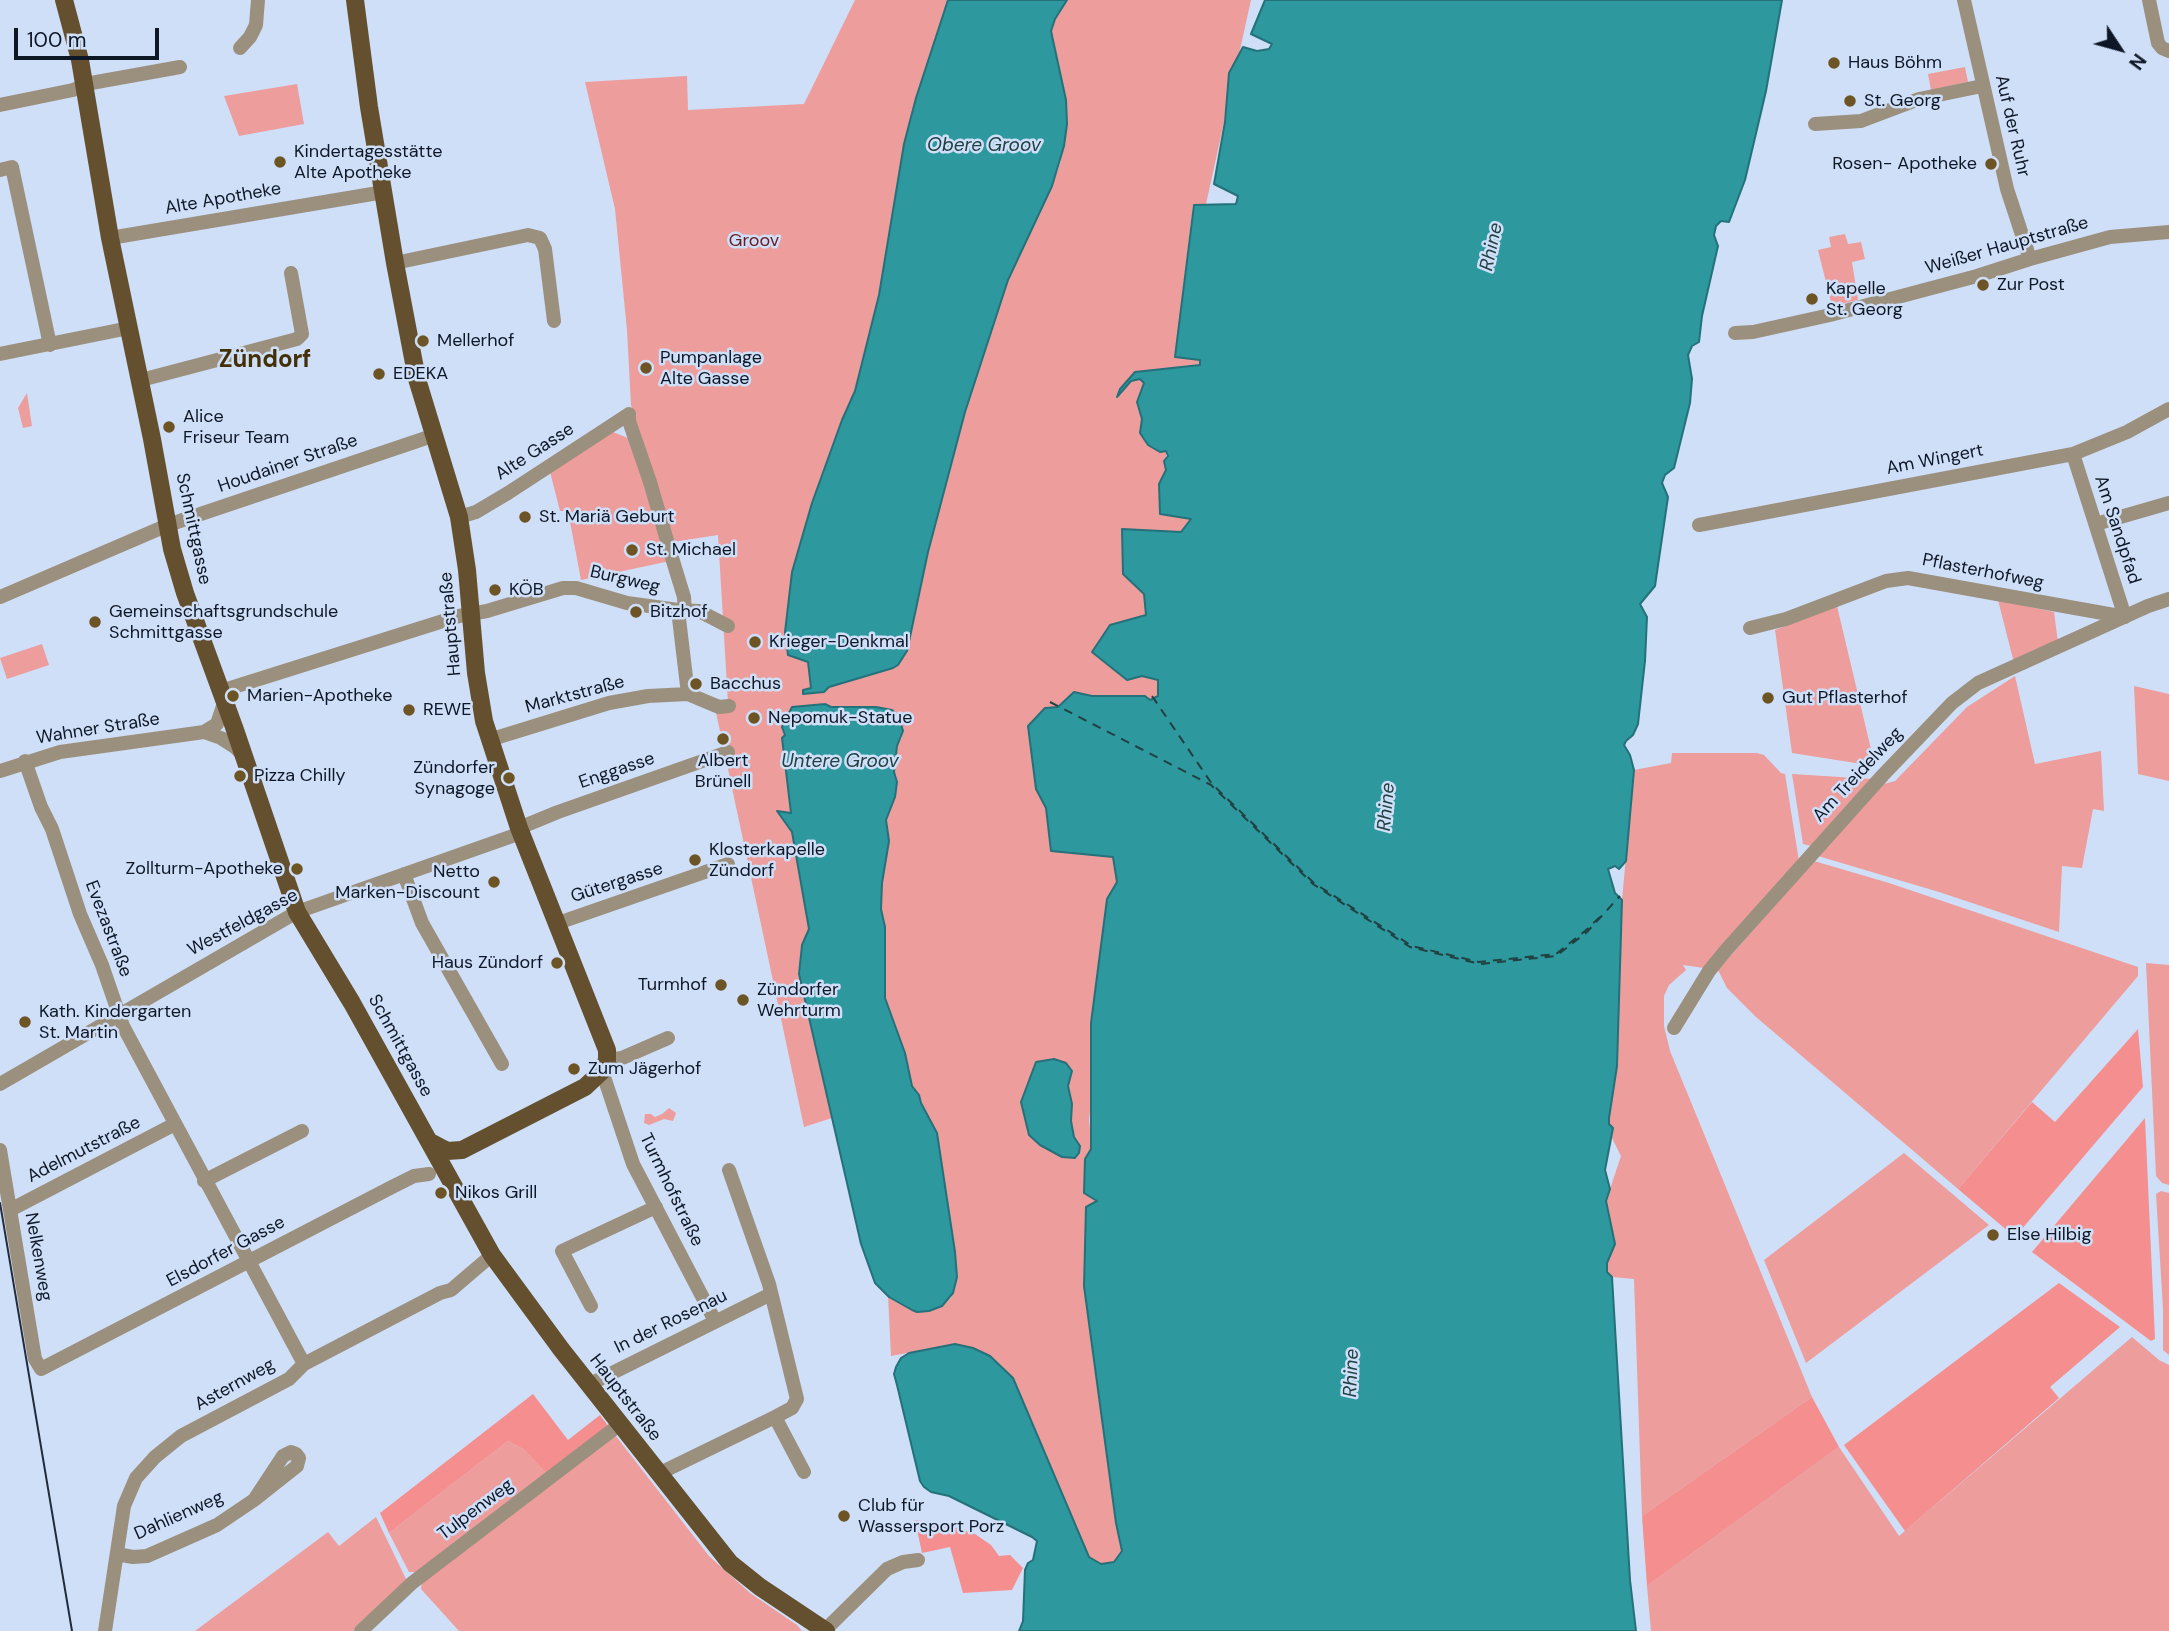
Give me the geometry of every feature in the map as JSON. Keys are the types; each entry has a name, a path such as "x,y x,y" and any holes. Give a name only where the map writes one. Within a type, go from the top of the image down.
{"main road":[{"name":"Schmittgasse","path":"64,0 79,60 110,237 141,380 172,548 185,593 297,912 453,1183"},
{"name":"Hauptstraße","path":"355,0 394,263 417,379 459,517 476,673 489,740 520,831 604,1039 605,1065"},
{"path":"430,1142 447,1151 462,1150 584,1087 605,1065"},
{"path":"453,1183 455,1161 462,1150"},
{"name":"Hauptstraße","path":"453,1183 492,1255 588,1385 730,1563 825,1631"}],"street":[{"path":"240,48 256,25 258,0"},
{"name":"Auf der Ruhr","path":"1964,0 2007,190 2030,259"},
{"path":"2149,0 2158,43 2169,51"},
{"path":"0,105 180,67"},
{"path":"1815,124 1861,121 1919,99 1982,86"},
{"path":"0,170 12,167 50,345"},
{"name":"Alte Apotheke","path":"110,237 384,192"},
{"name":"Weißer Hauptstraße","path":"1735,333 1753,332 1821,317 1977,276 2110,237 2169,232"},
{"path":"394,263 528,234 540,238 545,248 554,321"},
{"path":"141,380 298,339 302,334 291,274"},
{"path":"0,354 129,328"},
{"name":"Am Wingert","path":"1699,524 2073,454 2127,432 2169,409"},
{"name":"Alte Gasse","path":"459,517 476,512 509,493 629,414 684,597 681,610"},
{"name":"Houdainer Straße","path":"0,597 168,525 435,435"},
{"name":"Am Sandpfad","path":"2073,454 2125,617"},
{"path":"2096,524 2169,503"},
{"name":"Pflasterhofweg","path":"1750,628 1786,619 1886,581 1908,578 2125,617"},
{"name":"Burgweg","path":"223,697 471,613 564,588 576,588 627,603 699,611 728,626"},
{"path":"2125,617 2169,599"},
{"path":"681,610 688,694"},
{"name":"Am Treidelweg","path":"1674,1028 1709,971 1727,949 1874,785 1952,703 1978,683 2125,617"},
{"name":"Marktstraße","path":"489,740 609,703 648,696 688,694 713,705 729,706"},
{"path":"204,732 217,724 223,697"},
{"path":"204,732 228,742 243,756"},
{"name":"Wahner Straße","path":"0,771 60,752 204,732"},
{"name":"Enggasse","path":"520,831 558,812 728,752"},
{"name":"Evezastraße","path":"25,761 119,1014 204,1181 304,1364"},
{"name":"Westfeldgasse","path":"0,1084 297,912 520,831"},
{"name":"Gütergasse","path":"558,923 728,864"},
{"path":"404,874 422,923 502,1064"},
{"path":"605,1065 668,1038"},
{"name":"Turmhofstraße","path":"605,1065 633,1164 715,1321"},
{"name":"Adelmutstraße","path":"10,1210 175,1124"},
{"path":"204,1181 302,1131"},
{"name":"Nelkenweg","path":"0,1150 35,1359 41,1369"},
{"path":"658,1474 775,1418 792,1408 797,1399 771,1294 729,1170"},
{"name":"Elsdorfer Gasse","path":"41,1369 392,1187 414,1176 429,1174"},
{"path":"591,1306 562,1251 656,1207"},
{"name":"Asternweg","path":"105,1631 124,1506 136,1478 153,1458 181,1436 289,1379 304,1364 440,1293 451,1290 492,1255"},
{"name":"In der Rosenau","path":"588,1385 771,1294"},
{"path":"775,1418 804,1472"},
{"name":"Tulpenweg","path":"361,1631 412,1583 619,1425"},
{"name":"Dahlienweg","path":"117,1554 147,1556 217,1525 254,1500"},
{"path":"825,1631 887,1569 903,1562 918,1560"}],"green space":[{"name":"Groov","path":"855,0 948,0 916,97 904,144 879,295 855,391 812,503 792,572 811,688 803,694 823,692 829,687 893,668 907,651 928,552 965,412 1008,280 1060,164 1067,124 1066,100 1051,31 1067,0 1251,0 1206,204 1193,205 1175,356 1201,360 1200,365 1135,372 1119,395 1131,381 1140,379 1145,383 1137,402 1142,419 1140,433 1166,451 1166,470 1159,484 1191,519 1181,532 1123,574 1144,594 1146,616 1110,626 1127,679 1142,676 1158,680 1158,697 1150,700 1145,696 1092,696 1074,692 1058,707 1033,759 1036,789 1046,808 1049,823 1113,857 1117,882 1107,899 1091,1023 1092,1093 1089,1120 1098,1201 1085,1247 1084,1286 1122,1551 1114,1562 1101,1564 1089,1557 1013,1378 990,1356 955,1344 891,1356 888,1295 892,1299 942,1306 951,1298 957,1277 937,1133 912,1086 905,1053 885,998 886,951 881,909 889,841 886,820 895,797 897,746 902,737 883,708 792,706 782,727 785,735 782,739 791,814 778,812 792,832 797,854 809,929 800,955 804,997 832,1118 804,1127 714,703 728,703 718,535 673,542 631,405 627,330 615,209 585,82 687,76 688,110 804,104"},
{"path":"1965,67 1968,82 1931,90 1928,74"},
{"path":"297,84 304,124 239,136 224,96"},
{"path":"1845,234 1848,244 1861,242 1865,259 1852,262 1858,300 1832,306 1818,250 1831,247 1829,237"},
{"path":"27,393 32,426 23,428 18,408"},
{"path":"608,430 633,440 670,561 581,580 568,511 560,511 549,468"},
{"path":"1998,600 2054,612 2058,642 2014,663"},
{"path":"1837,606 1875,766 1792,753 1775,630"},
{"path":"42,644 49,665 7,679 0,658"},
{"path":"2015,676 2035,764 2101,751 2104,811 2093,809 2082,868 2062,866 2059,932 1818,856 1884,784 1895,781 1967,707"},
{"path":"2134,686 2169,694 2169,781 2138,774"},
{"path":"1672,753 1757,753 1764,755 1785,774 1799,861 1704,968 1683,965 1686,970 1669,985 1664,996 1664,1026 1670,1051 1812,1397 1642,1516 1634,1279 1612,1277 1607,1272 1607,1263 1615,1244 1606,1201 1621,1156 1612,1138 1613,1128 1609,1124 1609,1118 1617,1066 1622,900 1634,770 1671,763"},
{"path":"1792,774 1872,779 1812,846 1803,844"},
{"path":"1814,861 1889,883 2138,967 2138,976 1958,1189 1756,1017 1727,988 1718,970"},
{"path":"2146,963 2169,965 2169,1185 2162,1183 2156,1176"},
{"path":"669,1108 676,1113 673,1121 664,1119 649,1125 644,1123 645,1114 655,1117"},
{"path":"1904,1153 1989,1225 1806,1363 1764,1260"},
{"path":"2161,1191 2169,1193 2169,1355 2163,1350 2156,1194"},
{"path":"2132,1337 2169,1365 2169,1631 1651,1631 1647,1586 1839,1447 1899,1536"},
{"path":"615,1435 709,1556 750,1593 802,1631 459,1631 421,1589 422,1581"},
{"path":"508,1441 523,1449 547,1474 418,1572 409,1572 389,1533"},
{"path":"376,1517 406,1579 405,1583 353,1631 195,1631 328,1532 339,1546"}],"shaded area":[{"path":"2138,1029 2143,1087 2015,1237 1958,1189 2032,1102 2055,1122"},
{"path":"2145,1118 2155,1339 2151,1341 2032,1252"},
{"path":"2059,1283 2120,1327 2050,1387 2059,1398 1905,1531 1844,1445"},
{"path":"533,1394 568,1440 600,1415 609,1427 547,1474 523,1449 508,1441 389,1533 380,1513"},
{"path":"1812,1397 1839,1447 1647,1586 1642,1516"},
{"path":"915,1520 947,1525 975,1534 991,1545 999,1556 1010,1555 1023,1568 1012,1590 963,1593 950,1547 922,1553"}],"water":[{"name":"Obere Groov","path":"948,0 1067,0 1051,31 1066,100 1064,146 1052,186 1008,280 965,412 928,552 907,651 893,668 829,687 824,692 803,694 803,690 811,688 808,662 788,655 785,632 792,572 812,503 855,391 879,295 904,144"},
{"name":"Rhine","path":"1265,0 1782,0 1766,91 1745,180 1729,222 1721,221 1716,226 1714,235 1718,246 1702,316 1699,342 1692,346 1688,355 1692,379 1690,403 1674,468 1665,475 1662,483 1668,497 1655,586 1640,604 1647,617 1638,724 1624,745 1634,770 1626,861 1619,869 1615,866 1608,869 1615,893 1622,900 1617,1066 1609,1118 1609,1124 1613,1128 1605,1170 1610,1189 1606,1201 1615,1244 1607,1263 1607,1272 1612,1277 1630,1580 1636,1631 1019,1631 1023,1621 1025,1570 1033,1560 1037,1541 949,1496 931,1492 924,1487 920,1481 894,1374 901,1358 909,1353 955,1344 990,1356 1013,1378 1089,1557 1101,1564 1114,1562 1122,1551 1084,1286 1086,1207 1097,1201 1084,1193 1085,1159 1091,1149 1091,1023 1107,899 1117,882 1113,857 1051,851 1046,808 1036,789 1028,726 1045,708 1058,707 1074,692 1092,696 1145,696 1150,700 1158,696 1158,680 1142,676 1127,680 1092,652 1110,625 1146,615 1144,594 1123,574 1122,529 1181,532 1191,519 1160,514 1159,484 1166,470 1164,461 1168,456 1166,451 1160,452 1148,445 1140,433 1142,419 1137,402 1144,383 1140,379 1131,381 1117,397 1120,389 1135,372 1200,365 1200,360 1175,357 1194,205 1236,204 1238,196 1214,184 1225,122 1229,73 1243,47 1257,51 1269,49 1272,44 1251,34"},
{"name":"Untere Groov","path":"825,704 831,707 876,707 892,710 899,717 903,731 897,746 895,797 886,820 889,841 881,909 885,927 885,998 905,1053 912,1086 937,1133 955,1252 957,1277 953,1293 942,1306 929,1311 912,1310 889,1297 875,1283 861,1244 799,974 802,945 809,929 792,832 777,811 791,813 782,738 785,735 782,727 792,707"},
{"path":"1054,1059 1066,1063 1072,1071 1068,1086 1072,1104 1071,1121 1074,1137 1080,1146 1075,1158 1062,1157 1040,1145 1029,1135 1021,1102 1036,1062"}],"ferry route":[{"path":"1152,696 1212,784 1314,883 1412,946 1479,962 1556,954 1602,915"},
{"path":"1050,702 1211,785 1313,884 1410,947 1480,964 1556,956 1587,932 1620,896"}],"tram line":[{"path":"0,1203 72,1631"}],"place":[{"name":"Haus Böhm","path":"1834,63"},
{"name":"St. Georg","path":"1850,101"},
{"name":"Kindertagesstätte Alte Apotheke","path":"280,162"},
{"name":"Rosen- Apotheke","path":"1991,164"},
{"name":"Zur Post","path":"1983,285"},
{"name":"Kapelle St. Georg","path":"1812,299"},
{"name":"Mellerhof","path":"423,341"},
{"name":"Pumpanlage Alte Gasse","path":"646,368"},
{"name":"EDEKA","path":"379,374"},
{"name":"Alice Friseur Team","path":"169,427"},
{"name":"St. Mariä Geburt","path":"525,517"},
{"name":"St. Michael","path":"632,550"},
{"name":"KÖB","path":"495,590"},
{"name":"Bitzhof","path":"636,612"},
{"name":"Gemeinschaftsgrundschule Schmittgasse","path":"95,622"},
{"name":"Krieger-Denkmal","path":"755,642"},
{"name":"Bacchus","path":"696,684"},
{"name":"Marien-Apotheke","path":"233,696"},
{"name":"Gut Pflasterhof","path":"1768,698"},
{"name":"REWE","path":"409,710"},
{"name":"Nepomuk-Statue","path":"754,718"},
{"name":"Albert Brünell","path":"723,739"},
{"name":"Pizza Chilly","path":"240,776"},
{"name":"Zündorfer Synagoge","path":"509,778"},
{"name":"Klosterkapelle Zündorf","path":"695,860"},
{"name":"Zollturm-Apotheke","path":"297,869"},
{"name":"Netto Marken-Discount","path":"494,882"},
{"name":"Haus Zündorf","path":"557,963"},
{"name":"Turmhof","path":"721,985"},
{"name":"Zündorfer Wehrturm","path":"743,1000"},
{"name":"Kath. Kindergarten St. Martin","path":"25,1022"},
{"name":"Zum Jägerhof","path":"574,1069"},
{"name":"Nikos Grill","path":"441,1193"},
{"name":"Else Hilbig","path":"1993,1235"},
{"name":"Club für Wassersport Porz","path":"844,1516"}],"district":[{"name":"Zündorf","path":"265,361"}]}
